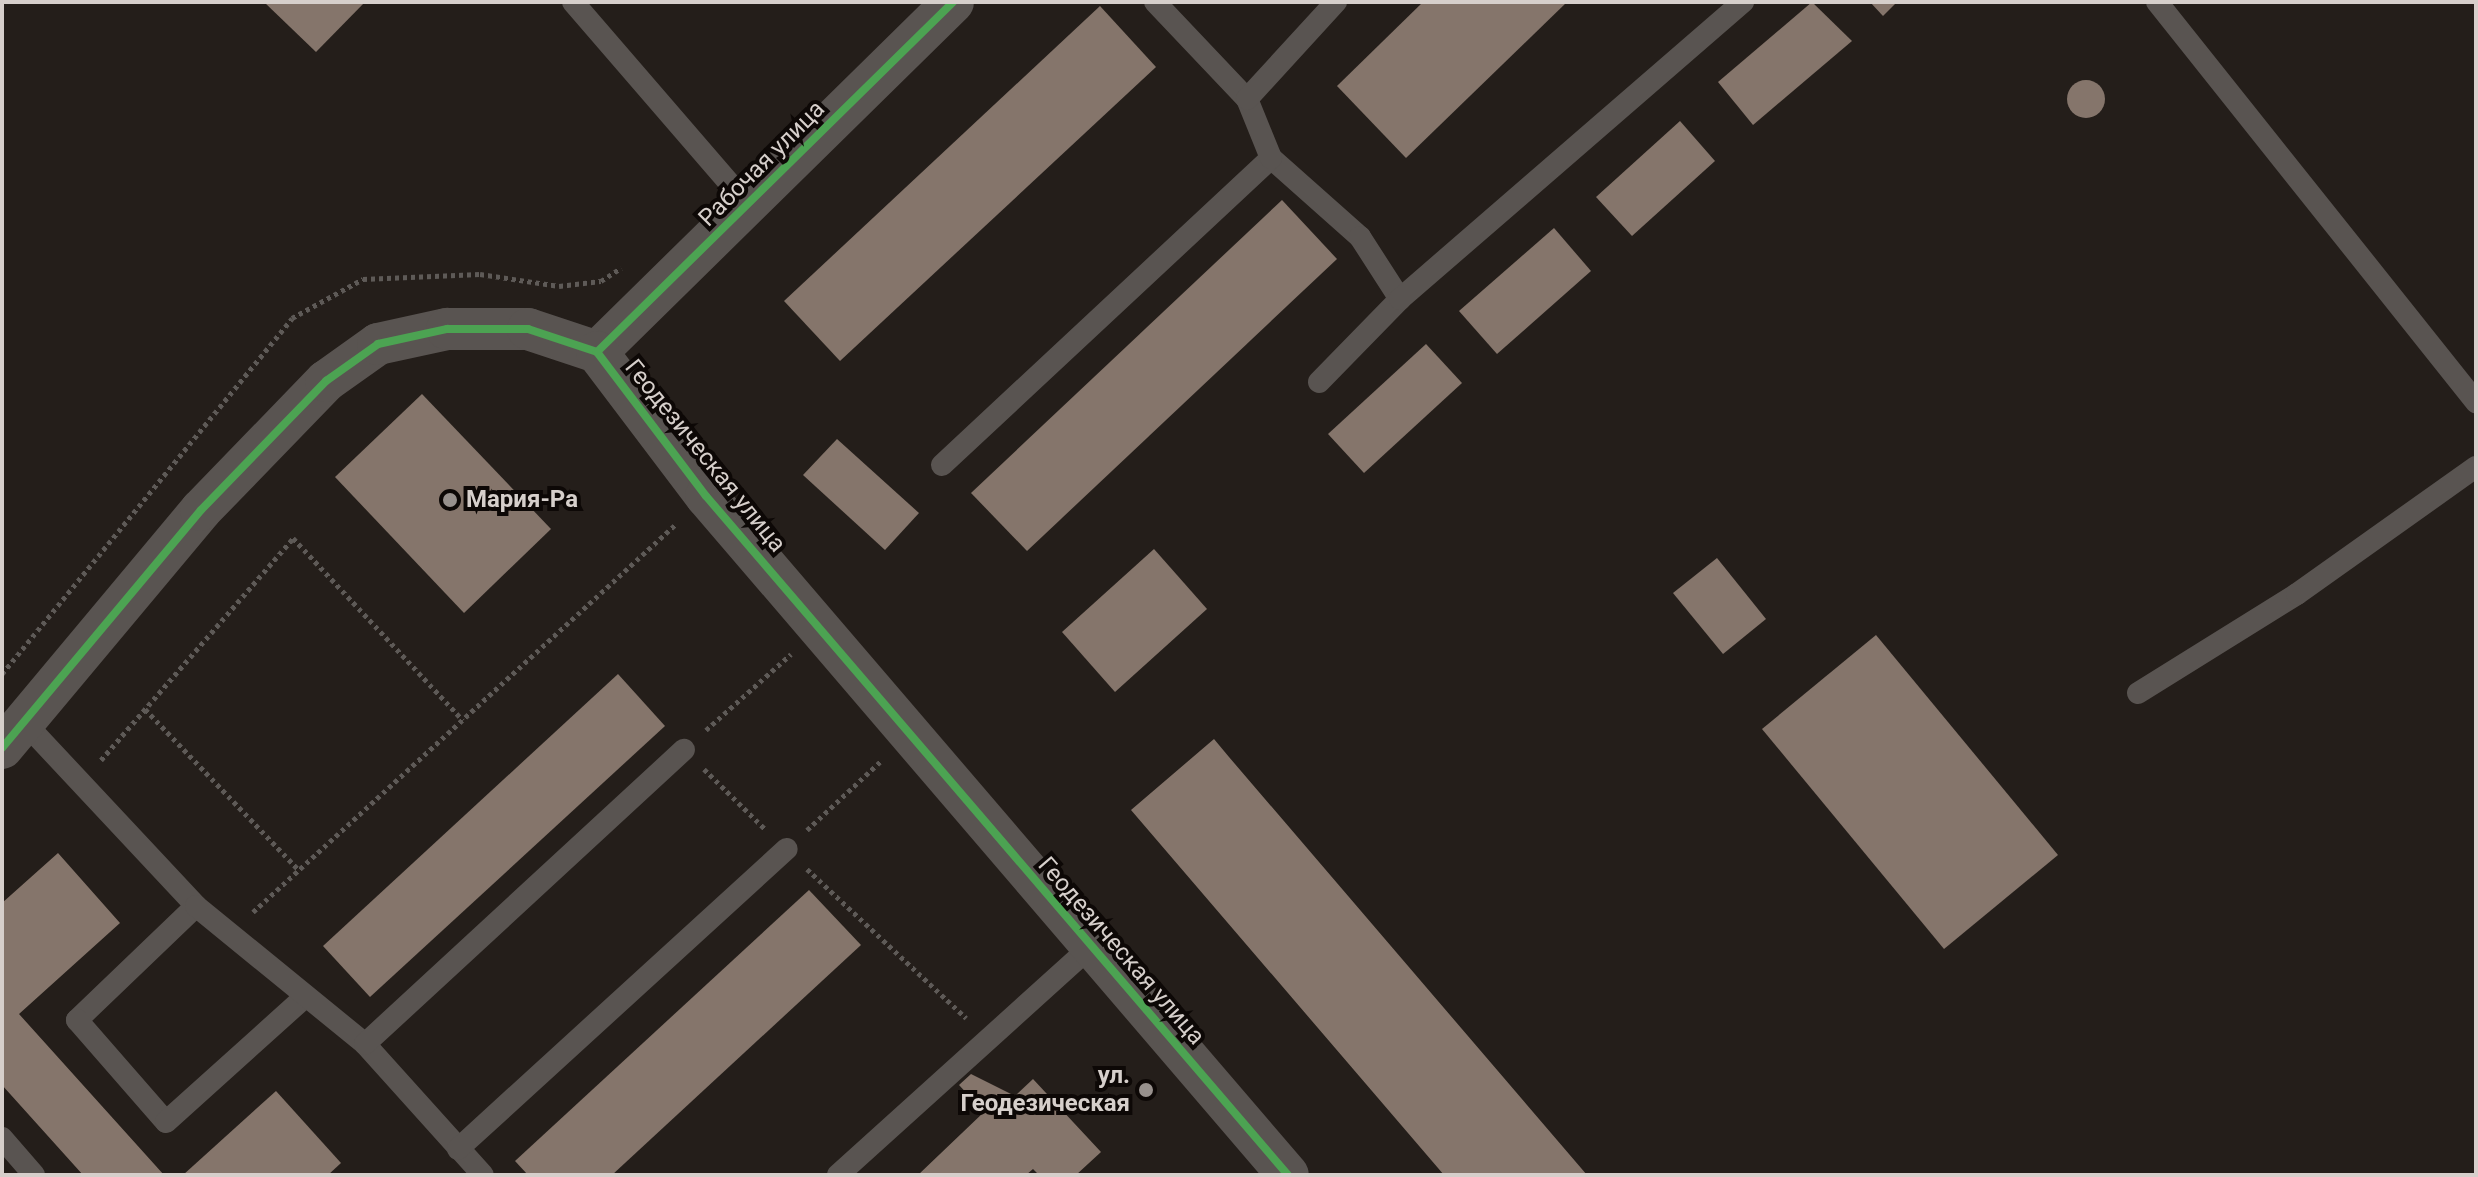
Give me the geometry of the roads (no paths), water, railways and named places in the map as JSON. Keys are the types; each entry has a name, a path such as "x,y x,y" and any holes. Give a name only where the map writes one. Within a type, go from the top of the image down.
{"street":[{"name":"Рабочая улица","path":"597,352 953,2"},
{"name":"Геодезическая улица","path":"13,735 201,510 326,381 378,344 447,329 528,329 597,352 706,496 1288,1175"}],"lane":[{"path":"573,2 748,205"},
{"path":"1155,2 1247,99 1271,158 1360,237 1400,299"},
{"path":"1247,99 1336,2"},
{"path":"1319,382 1400,299 1743,2"},
{"path":"2157,2 2476,402"},
{"path":"942,465 1271,158"},
{"path":"2138,693 2297,594 2476,467"},
{"path":"13,735 81,783 196,906 365,1044 483,1175"},
{"path":"365,1044 684,750"},
{"path":"458,1149 786,849"},
{"path":"196,906 77,1020 166,1122 306,996"},
{"path":"838,1175 1091,946"},
{"path":"2,1138 34,1175"}],"place":[{"name":"Мария-Ра","path":"450,500"},
{"name":"ул. Геодезическая","path":"1146,1090"}]}
